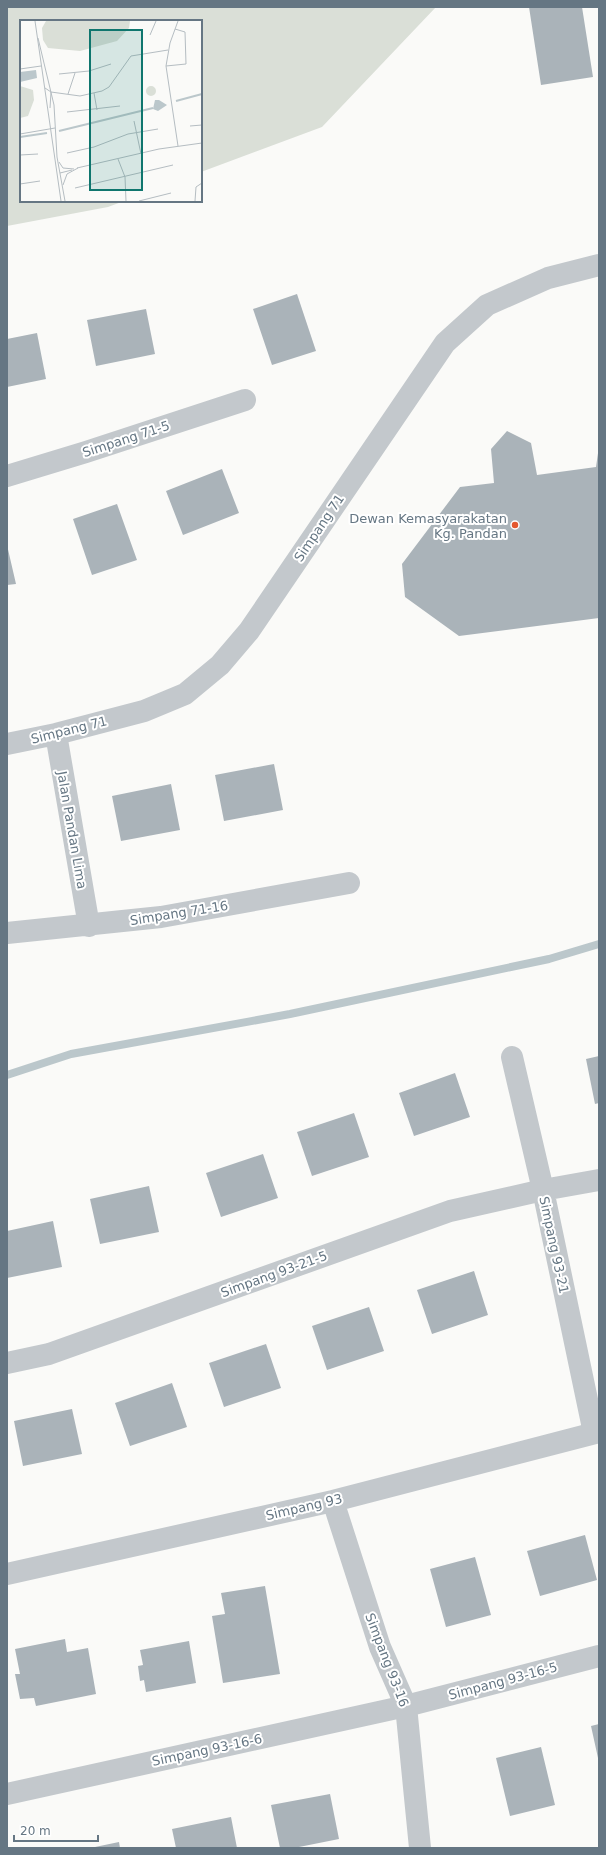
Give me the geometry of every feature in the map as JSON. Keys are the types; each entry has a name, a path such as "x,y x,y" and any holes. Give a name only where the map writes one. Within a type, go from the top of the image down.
{"street":[{"name":"Simpang 71","path":"7,744 56,734 144,711 185,694 220,665 249,631 445,343 487,305 548,278 599,265"},
{"name":"Simpang 71-5","path":"7,476 245,400"},
{"name":"Jalan Pandan Lima","path":"56,734 89,926"},
{"name":"Simpang 71-16","path":"7,933 89,926 162,917 349,883"},
{"name":"Simpang 93-21","path":"512,1057 597,1432"},
{"name":"Simpang 93-21-5","path":"7,1363 50,1354 450,1211 543,1190 599,1180"},
{"name":"Simpang 93","path":"7,1574 333,1501 597,1432"},
{"name":"Simpang 93-16","path":"333,1501 380,1647 406,1706 420,1848"},
{"name":"Simpang 93-16-5","path":"406,1706 599,1656"},
{"name":"Simpang 93-16-6","path":"7,1794 406,1706"}],"shaded area":[{"path":"7,7 436,7 322,127 202,172 202,20 20,20 20,202 121,202 108,207 7,226"}],"building":[{"path":"529,7 582,7 593,77 541,85"},
{"path":"297,294 316,351 272,365 253,309"},
{"path":"146,309 155,354 96,366 87,320"},
{"path":"37,333 46,379 7,387 7,339"},
{"name":"Dewan Kemasyarakatan Kg. Pandan","path":"507,431 531,443 537,475 596,467 599,446 599,618 459,636 405,597 402,564 460,487 494,483 491,449"},
{"path":"222,469 239,513 183,535 166,491"},
{"path":"117,504 137,560 92,575 73,519"},
{"path":"7,545 16,584 7,585"},
{"path":"274,764 283,810 224,821 215,775"},
{"path":"171,784 180,830 121,841 112,796"},
{"path":"599,1056 599,1103 595,1104 586,1059"},
{"path":"455,1073 470,1117 414,1136 399,1093"},
{"path":"354,1113 369,1157 312,1176 297,1132"},
{"path":"263,1154 278,1198 221,1217 206,1173"},
{"path":"149,1186 159,1232 100,1244 90,1199"},
{"path":"53,1221 62,1267 7,1278 7,1231"},
{"path":"474,1271 488,1315 432,1334 417,1290"},
{"path":"369,1307 384,1351 327,1370 312,1326"},
{"path":"266,1344 281,1388 224,1407 209,1363"},
{"path":"172,1383 187,1427 130,1446 115,1403"},
{"path":"72,1409 82,1454 23,1466 14,1421"},
{"path":"585,1535 597,1580 540,1596 527,1551"},
{"path":"475,1557 491,1615 446,1627 430,1569"},
{"path":"265,1586 280,1674 223,1683 212,1616 225,1614 221,1593"},
{"path":"65,1639 67,1652 88,1648 96,1694 36,1706 34,1698 20,1699 15,1674 20,1674 15,1649"},
{"path":"189,1641 196,1683 146,1692 144,1680 140,1681 138,1666 143,1665 140,1650"},
{"path":"599,1724 599,1758 598,1758 591,1726"},
{"path":"541,1747 555,1805 510,1816 496,1758"},
{"path":"330,1794 339,1839 294,1848 280,1848 271,1805"},
{"path":"231,1817 237,1848 176,1848 172,1829"},
{"path":"119,1842 120,1848 95,1848 95,1847"}],"waterway":[{"path":"7,1075 71,1054 290,1014 549,959 599,944"}],"place":[{"name":"Dewan Kemasyarakatan Kg. Pandan","path":"515,525"}]}
